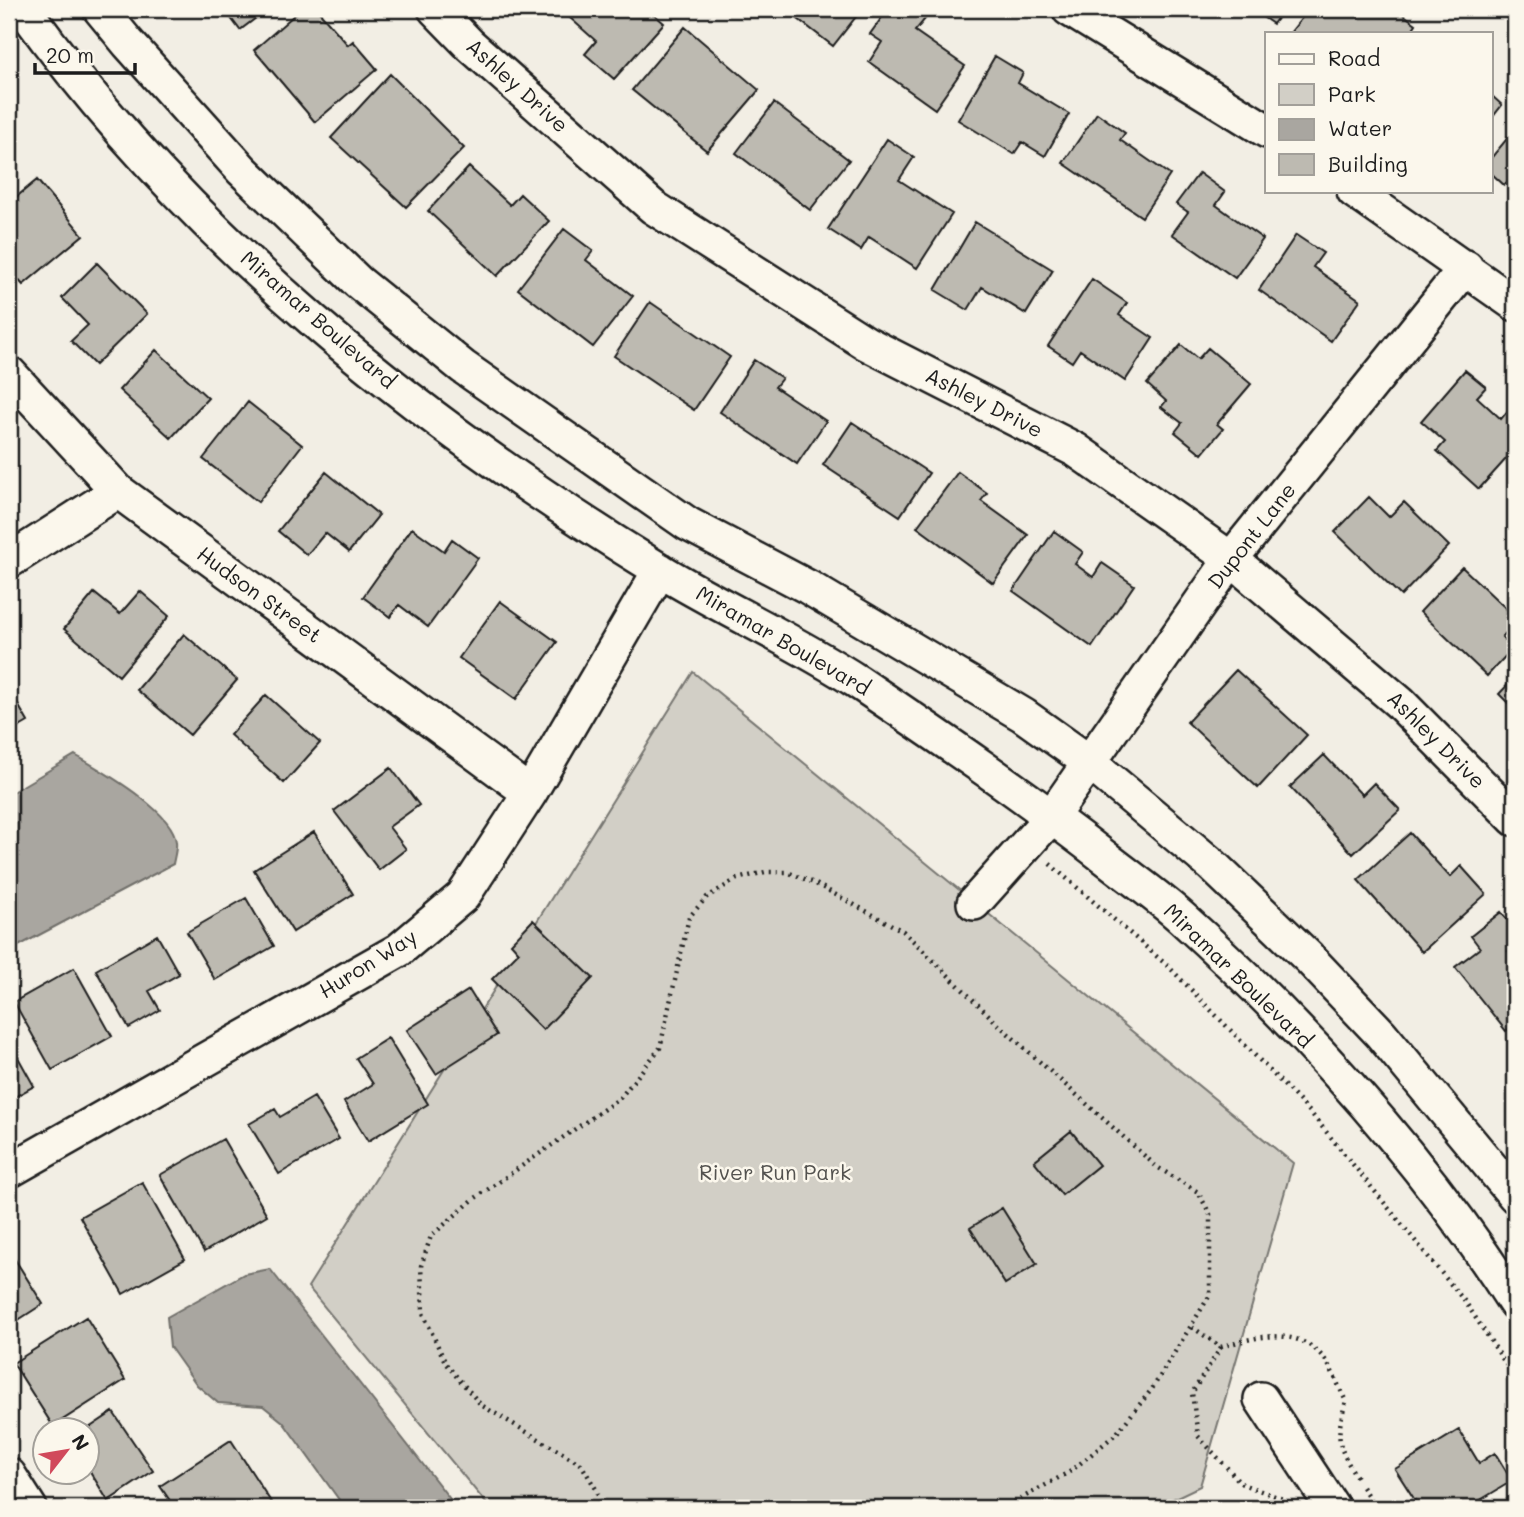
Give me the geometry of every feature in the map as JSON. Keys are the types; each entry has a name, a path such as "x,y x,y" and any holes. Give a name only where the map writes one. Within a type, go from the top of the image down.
{"street":[{"name":"Miramar Boulevard","path":"24,9 175,191 324,332 422,411 660,570 852,678 1052,816 1180,916 1300,1032 1438,1191 1515,1303"},
{"path":"100,9 242,170 358,282 463,367 688,524 808,587 1023,715 1089,762 1212,864 1308,957 1381,1034 1515,1196"},
{"name":"Ashley Drive","path":"435,9 469,44 653,207 866,342 1076,450 1231,559 1400,703 1515,820"},
{"path":"1069,9 1265,130"},
{"path":"1355,192 1466,267 1515,304"},
{"name":"Dupont Lane","path":"974,902 1052,816 1231,559 1466,267"},
{"name":"Hudson Street","path":"9,373 118,491 530,793"},
{"path":"9,561 118,491"},
{"name":"Huron Way","path":"9,1171 400,950 463,896 530,793 660,570"},
{"path":"1261,1399 1333,1508"},
{"path":"9,1475 30,1508"}],"path":[{"path":"1048,862 1169,967 1310,1112 1466,1303 1515,1378"},
{"path":"603,1508 596,1489 581,1464 481,1405 446,1364 423,1313 421,1266 431,1236 474,1199 620,1098 660,1048 689,917 707,897 737,879 765,872 787,872 814,883 903,931 1000,1027 1157,1167 1198,1192 1210,1214 1210,1295 1192,1327 1116,1434 1071,1471 1004,1508"},
{"path":"1192,1327 1221,1347"},
{"path":"1289,1508 1283,1499 1242,1484 1198,1436 1192,1393 1221,1347 1261,1334 1301,1340 1326,1360 1346,1401 1336,1432 1341,1452 1376,1508"}],"green space":[{"name":"River Run Park","path":"693,672 1293,1163 1200,1486 1154,1508 490,1508 308,1287"}],"water":[{"path":"75,755 134,792 163,817 176,842 173,864 9,951 9,794"},
{"path":"270,1269 457,1508 345,1508 283,1422 263,1406 218,1403 197,1385 170,1347 167,1317 244,1274"}],"building":[{"path":"224,9 268,9 240,30"},
{"path":"301,9 317,9 348,45 353,41 377,69 315,122 254,50"},
{"path":"560,9 648,9 664,23 614,79 585,54 596,41"},
{"path":"785,9 862,9 833,46"},
{"path":"888,9 910,9 925,19 915,31 965,66 935,109 869,62 882,42 870,34"},
{"path":"1251,9 1284,9 1273,24"},
{"path":"1309,9 1396,9 1416,24 1411,32 1291,32"},
{"path":"685,27 759,90 707,151 632,90"},
{"path":"995,56 1023,73 1018,83 1069,114 1045,156 1022,142 1014,154 958,120"},
{"path":"390,74 464,148 406,207 331,138"},
{"path":"1492,96 1502,105 1492,118"},
{"path":"774,103 849,160 810,210 736,153"},
{"path":"1097,113 1125,133 1120,140 1170,175 1142,217 1063,163"},
{"path":"1515,129 1515,174 1504,185 1492,174 1492,157"},
{"path":"887,139 914,157 899,180 952,214 917,268 869,237 861,250 828,229"},
{"path":"469,167 510,205 520,194 549,221 497,276 428,211"},
{"path":"1199,173 1225,192 1216,205 1263,239 1235,278 1172,234 1188,212 1176,204"},
{"path":"37,180 83,235 23,285 9,269 9,203"},
{"path":"975,222 1053,270 1026,314 982,287 968,310 935,290"},
{"path":"564,229 593,251 586,260 633,296 593,347 518,289"},
{"path":"1296,235 1323,253 1313,267 1360,300 1331,341 1259,290"},
{"path":"97,263 147,314 95,365 71,341 88,325 62,298"},
{"path":"1092,279 1127,303 1119,315 1153,338 1125,381 1080,350 1072,362 1048,346"},
{"path":"650,302 730,357 694,410 614,356"},
{"path":"1181,345 1198,359 1208,348 1251,384 1217,424 1223,429 1202,454 1175,432 1182,423 1161,407 1166,401 1147,384"},
{"path":"156,350 208,398 171,438 119,390"},
{"path":"754,360 782,378 775,387 826,421 797,464 720,412"},
{"path":"1465,370 1486,387 1477,397 1501,419 1515,402 1515,449 1479,489 1437,451 1445,442 1421,421"},
{"path":"248,402 302,445 258,502 203,459"},
{"path":"852,422 929,473 900,516 823,465"},
{"path":"326,472 379,515 349,552 325,533 307,555 278,531"},
{"path":"958,472 987,493 981,501 1028,535 993,583 917,527"},
{"path":"1369,497 1389,517 1404,502 1449,546 1401,596 1335,532"},
{"path":"412,528 444,551 452,539 478,558 428,627 399,605 390,617 363,597"},
{"path":"1054,531 1083,552 1075,564 1093,577 1102,563 1134,585 1092,647 1013,591"},
{"path":"1462,567 1515,617 1515,623 1502,637 1513,648 1487,676 1420,612"},
{"path":"140,591 169,616 119,676 64,629 94,593 120,614"},
{"path":"500,601 557,642 516,699 459,658"},
{"path":"184,634 237,680 190,735 137,690"},
{"path":"1236,670 1307,735 1258,788 1187,722"},
{"path":"1515,677 1515,710 1499,694"},
{"path":"9,689 28,722 9,733"},
{"path":"266,695 320,743 284,783 230,735"},
{"path":"1324,755 1362,795 1374,783 1400,810 1353,854 1290,787"},
{"path":"391,768 419,805 389,827 406,849 379,870 334,811"},
{"path":"314,832 353,894 293,932 254,870"},
{"path":"1410,833 1450,877 1461,866 1486,894 1422,952 1358,880"},
{"path":"246,898 274,946 215,980 187,932"},
{"path":"1501,912 1515,929 1515,945 1508,951 1515,959 1515,1024 1506,1031 1455,967 1480,948 1471,936"},
{"path":"533,920 593,978 543,1030 492,979 519,952 511,943"},
{"path":"157,935 179,974 149,991 160,1010 129,1028 96,970"},
{"path":"74,968 112,1036 52,1070 14,1002"},
{"path":"469,990 497,1035 436,1074 407,1030"},
{"path":"388,1038 428,1104 368,1141 344,1102 373,1084 356,1058"},
{"path":"9,1041 34,1086 9,1100"},
{"path":"314,1097 339,1139 279,1174 249,1124 275,1109 280,1117"},
{"path":"1071,1131 1099,1165 1062,1195 1034,1161"},
{"path":"223,1139 267,1215 204,1252 160,1175"},
{"path":"142,1182 185,1259 123,1294 80,1217"},
{"path":"1002,1208 1037,1264 1005,1284 970,1228"},
{"path":"9,1250 43,1304 9,1326"},
{"path":"86,1317 125,1380 69,1416 47,1416 13,1363"},
{"path":"113,1412 153,1471 108,1501 99,1486 102,1486 102,1419"},
{"path":"1459,1430 1479,1463 1495,1453 1512,1481 1467,1508 1420,1508 1395,1469"},
{"path":"231,1440 271,1502 262,1508 175,1508 160,1486"}]}
